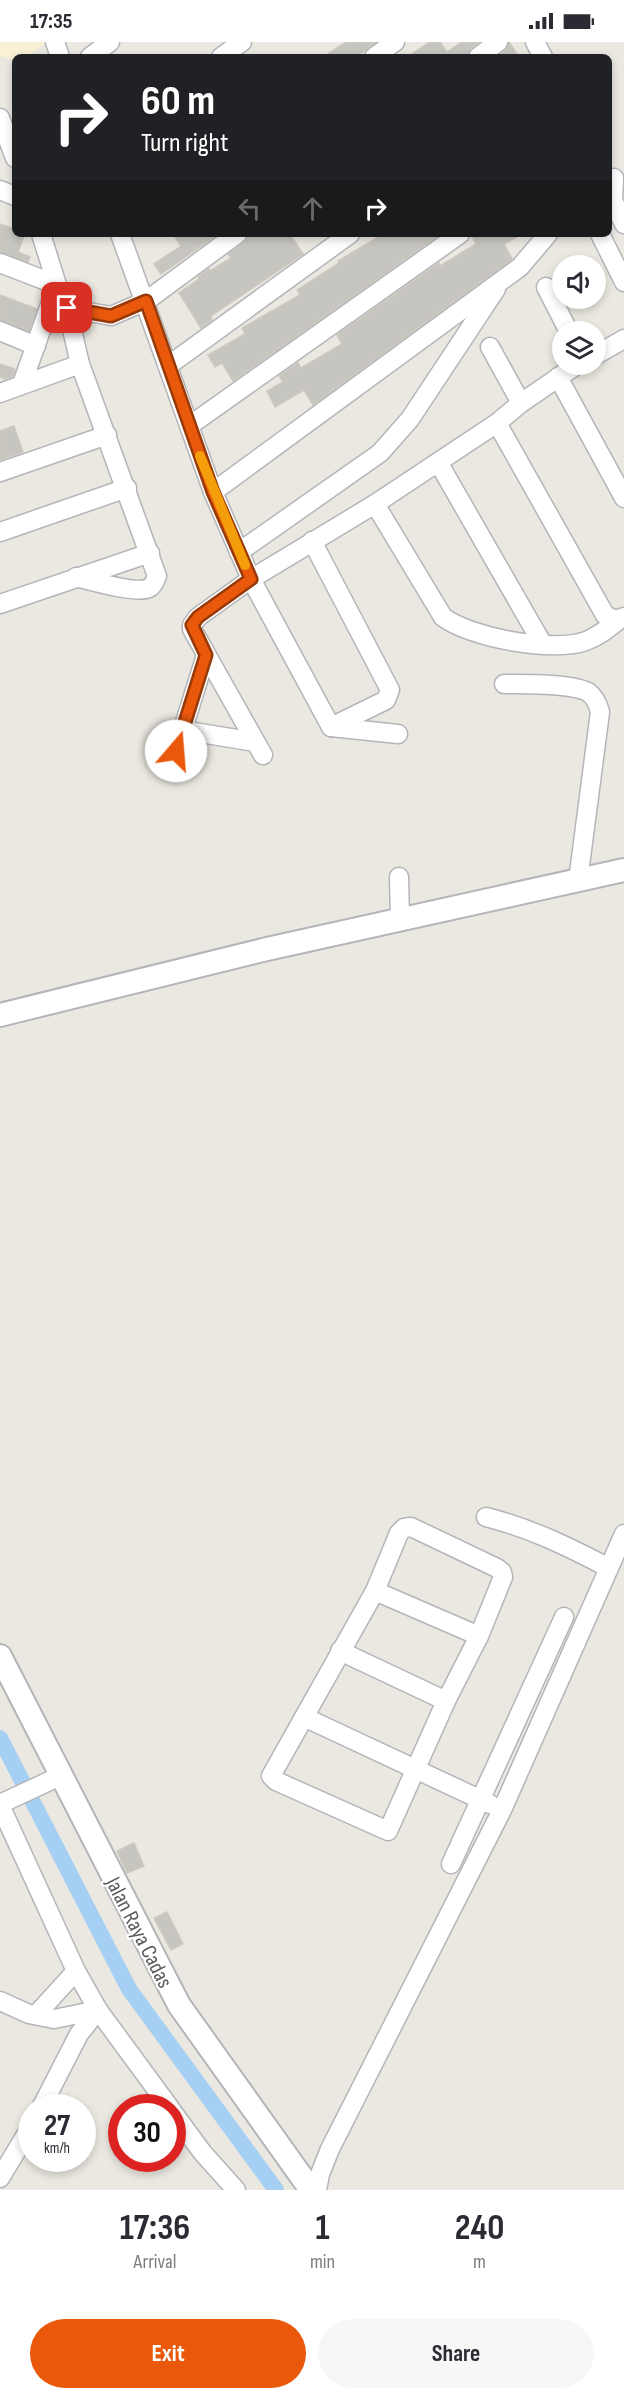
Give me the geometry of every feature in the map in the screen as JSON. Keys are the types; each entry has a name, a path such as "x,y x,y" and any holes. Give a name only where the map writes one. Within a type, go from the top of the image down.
{"street":[{"path":"94,54 110,42"},
{"path":"225,54 242,42"},
{"path":"378,54 395,42"},
{"path":"482,54 498,42"},
{"path":"0,118 12,150"},
{"path":"616,179 613,200 624,224"},
{"path":"42,237 67,308 80,364 127,488 157,576 153,585 148,589 76,577"},
{"path":"124,237 213,492 251,579 331,727"},
{"path":"67,308 111,316 146,301 233,237"},
{"path":"169,365 346,237"},
{"path":"189,426 456,237"},
{"path":"213,492 520,267 545,237"},
{"path":"602,237 624,282"},
{"path":"0,263 57,285"},
{"path":"239,552 380,453 416,409 501,280"},
{"path":"22,384 57,285"},
{"path":"546,287 563,321"},
{"path":"0,331 36,346"},
{"path":"606,349 624,339"},
{"path":"490,347 521,403"},
{"path":"0,393 80,364"},
{"path":"182,730 259,749 192,629 194,621 251,579 375,504 497,423 561,375"},
{"path":"558,377 624,498"},
{"path":"497,423 605,615 608,618 622,618"},
{"path":"0,472 107,435"},
{"path":"438,462 542,643"},
{"path":"0,532 127,488"},
{"path":"375,504 443,617 454,625 476,633 517,642 564,645 584,642 603,633 622,618"},
{"path":"312,541 390,690 386,700 331,727"},
{"path":"0,604 150,553"},
{"path":"176,751 206,655"},
{"path":"504,684 578,688 590,693 597,702 600,712 578,881"},
{"path":"331,727 398,734"},
{"path":"0,1015 267,949 624,870"},
{"path":"399,877 400,920"},
{"path":"486,1517 514,1524 549,1537 609,1568"},
{"path":"411,1527 502,1572 502,1583 479,1636 446,1701 388,1831 272,1779 273,1771 375,1591 399,1533 404,1528 411,1527"},
{"path":"317,2190 320,2174 330,2149 502,1810 624,1534"},
{"path":"375,1591 479,1636"},
{"path":"451,1864 564,1617"},
{"path":"340,1651 446,1701"},
{"name":"Jalan Raya Cadas","path":"0,1656 52,1779 178,2005 310,2190"},
{"path":"304,1717 481,1798 502,1810"},
{"path":"52,1779 2,1803 76,1971 98,2010 160,2094"},
{"path":"36,2015 76,1971"},
{"path":"0,2001 36,2015 54,2019 98,2010"},
{"path":"48,2094 79,2034 98,2010"},
{"path":"186,2130 236,2190"},
{"path":"0,2178 18,2148"}],"shaded area":[{"path":"0,42 47,42 31,54 12,54 12,60 0,56"}],"building":[{"path":"346,42 376,42 360,54 328,54"},
{"path":"430,42 440,42 447,52 462,42 479,42 471,48 468,54 412,54"},
{"path":"509,42 517,54 501,54"},
{"path":"0,224 12,228 12,237 24,237 18,252 30,257 28,262 0,252"},
{"path":"175,237 214,237 161,274 154,264 181,246"},
{"path":"247,237 292,237 303,254 211,316 212,320 201,328 179,293 209,269 210,271 231,258 228,254 244,243"},
{"path":"378,237 437,237 233,381 222,363 215,367 208,355 245,334 242,328 300,295 297,290 339,263 338,261"},
{"path":"472,237 517,237 504,244 512,259 313,405 304,390 275,407 267,391 283,382 279,376 298,363 301,368 342,344 337,335 439,263 440,266 476,244"},
{"path":"0,295 37,309 29,331 0,320"},
{"path":"0,364 15,369 13,376 5,379 0,377"},
{"path":"14,426 23,452 0,460 0,431"},
{"path":"134,1843 144,1866 127,1873 117,1851"},
{"path":"167,1912 183,1944 171,1950 154,1918"}],"waterway":[{"path":"0,1738 129,1989 276,2190"}],"slow traffic":[{"path":"200,456 245,565"}],"route":[{"path":"67,308 111,316 146,301 213,492 251,579 198,617 192,625 206,655 176,751"}]}
